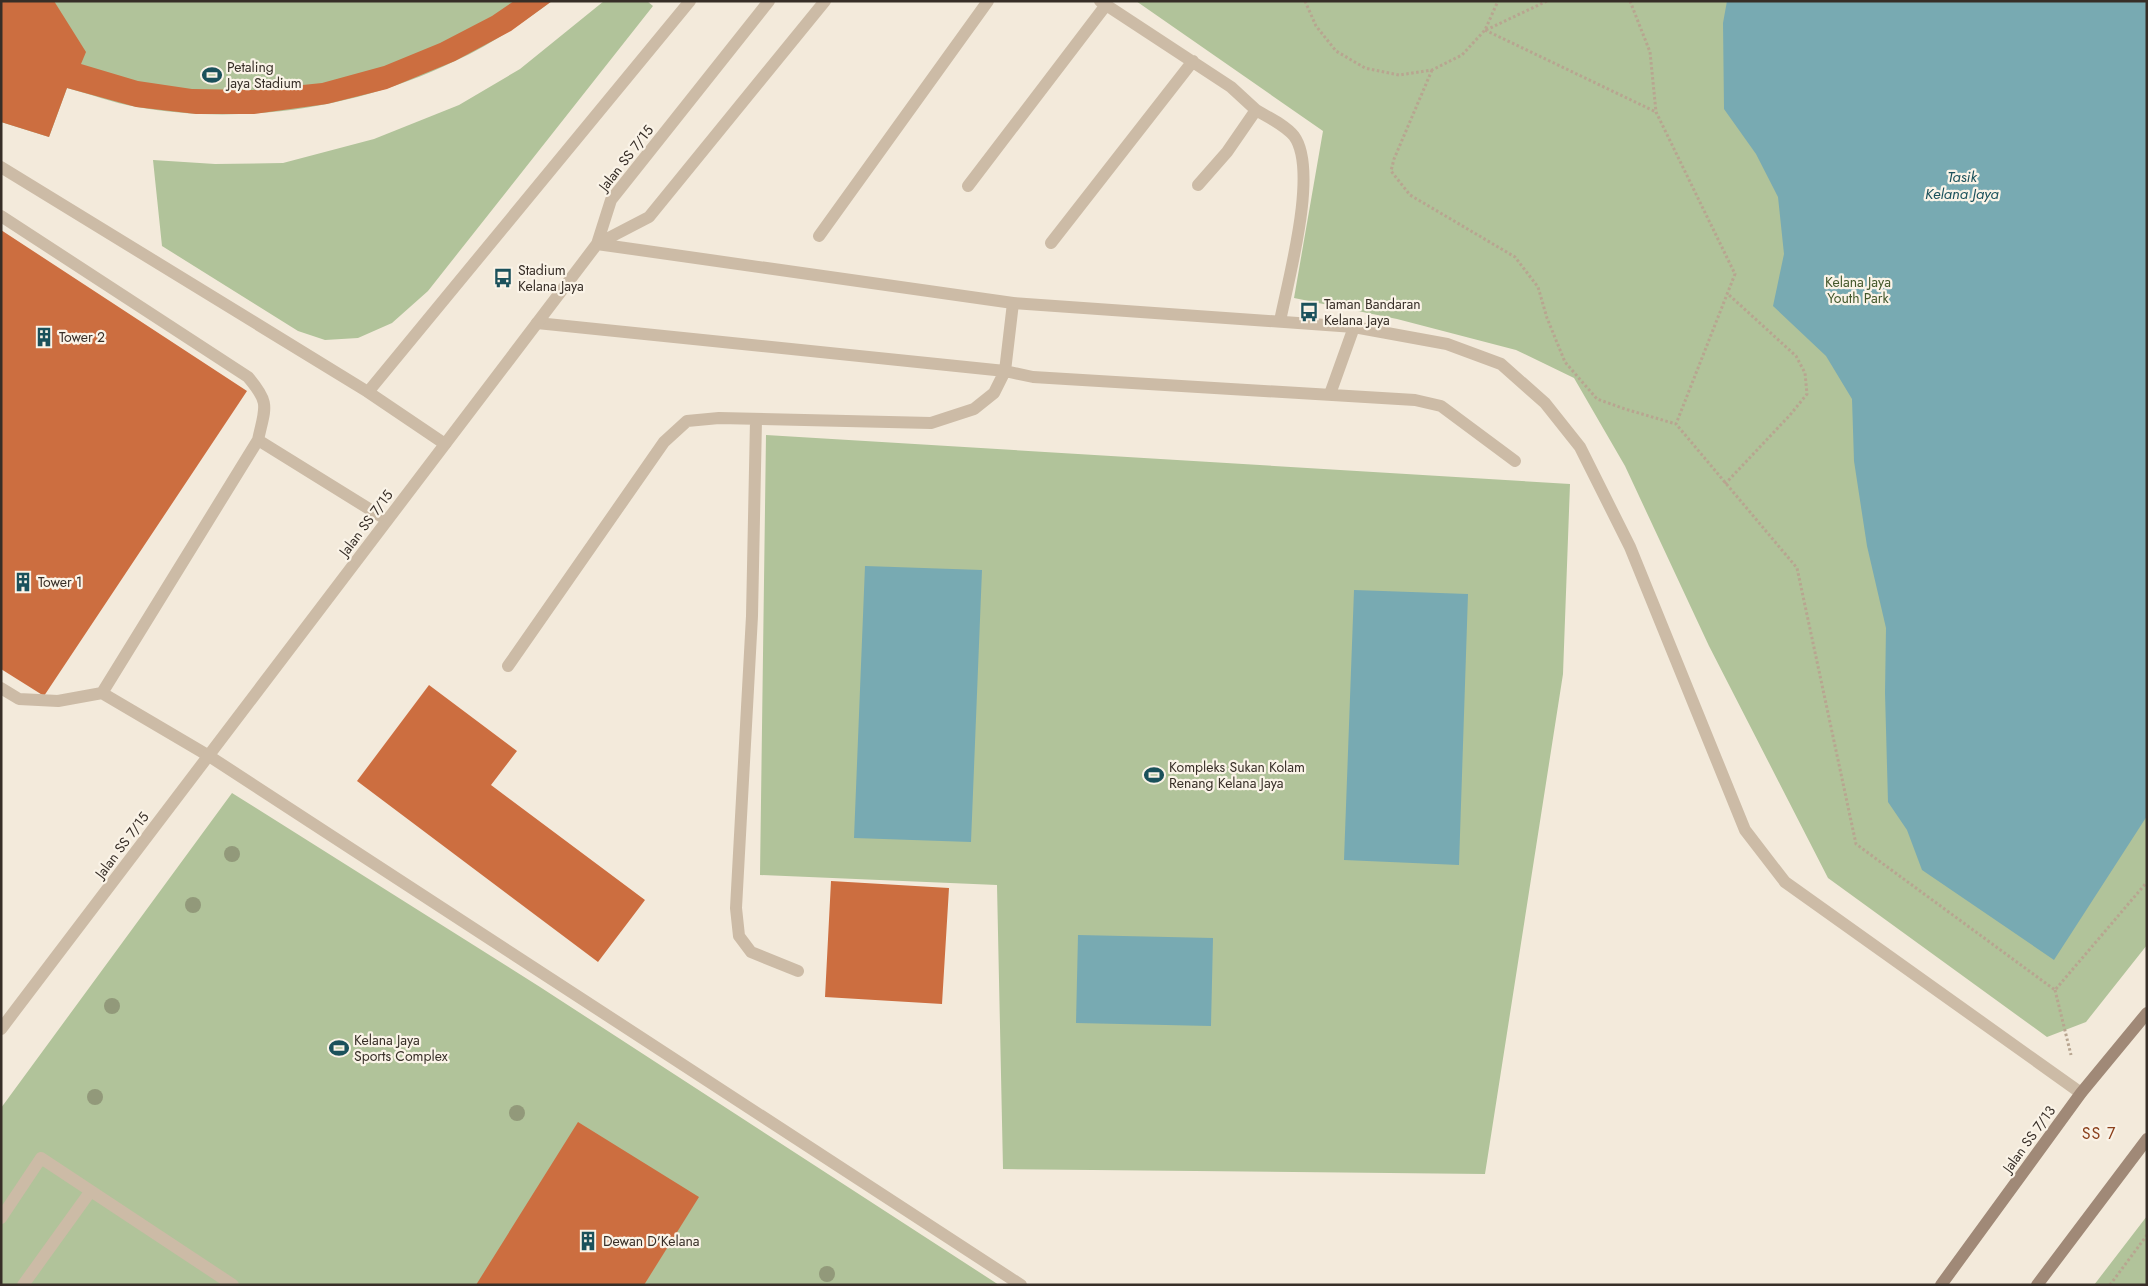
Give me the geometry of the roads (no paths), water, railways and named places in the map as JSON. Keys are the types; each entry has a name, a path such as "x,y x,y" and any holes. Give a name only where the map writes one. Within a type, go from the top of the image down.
{"street":[{"path":"368,392 690,1"},
{"name":"Jalan SS 7/15","path":"1,1029 597,244 611,200 769,1"},
{"path":"597,244 649,217 825,1"},
{"path":"819,236 988,1"},
{"path":"968,186 1103,3 1231,87 1256,110 1283,126 1294,136 1304,163 1300,226 1280,321"},
{"path":"1051,243 1193,61"},
{"path":"1198,185 1226,152 1256,110"},
{"path":"1,166 368,392 445,444"},
{"path":"1,216 248,377 266,403 258,440 102,693"},
{"path":"597,244 1012,303 1354,327 1447,344 1500,364 1545,403 1580,447 1630,548 1745,830 1786,882 2081,1093"},
{"path":"508,666 664,442 687,422 719,418 931,423 974,409 994,392 1005,371 1012,303"},
{"path":"537,323 1005,371 1033,377 1415,400 1441,406 1515,461"},
{"path":"1330,394 1354,327"},
{"path":"756,420 752,616 736,908 739,936 751,952 798,972"},
{"path":"258,440 387,520"},
{"path":"1,688 20,699 58,701 102,693 209,756 1021,1285"},
{"name":"Jalan SS 7/13","path":"1941,1285 2081,1093 2147,1014"},
{"path":"2037,1285 2147,1138"},
{"path":"1,1218 41,1158 233,1285"},
{"path":"23,1285 90,1192"}],"water":[{"name":"Tasik Kelana Jaya","path":"1727,1 2147,1 2147,816 2054,960 1922,870 1907,830 1888,802 1885,693 1886,628 1867,546 1854,461 1852,399 1826,356 1773,306 1784,254 1778,197 1756,154 1724,109 1723,23"},
{"path":"865,566 982,570 971,842 854,838"},
{"path":"1354,590 1468,594 1459,865 1344,860"},
{"path":"1078,935 1213,938 1211,1026 1076,1023"}],"place":[{"name":"Petaling Jaya Stadium","path":"212,75"},
{"name":"Stadium Kelana Jaya","path":"503,278"},
{"name":"Taman Bandaran Kelana Jaya","path":"1309,312"},
{"name":"Tower 2","path":"44,337"},
{"name":"Tower 1","path":"23,582"},
{"name":"Kompleks Sukan Kolam Renang Kelana Jaya","path":"1154,775"},
{"name":"Kelana Jaya Sports Complex","path":"339,1048"},
{"name":"Dewan D'Kelana","path":"588,1241"}],"district":[{"name":"SS 7","path":"2099,1133"}],"park label":[{"name":"Kelana Jaya Youth Park","path":"1858,290"}]}
